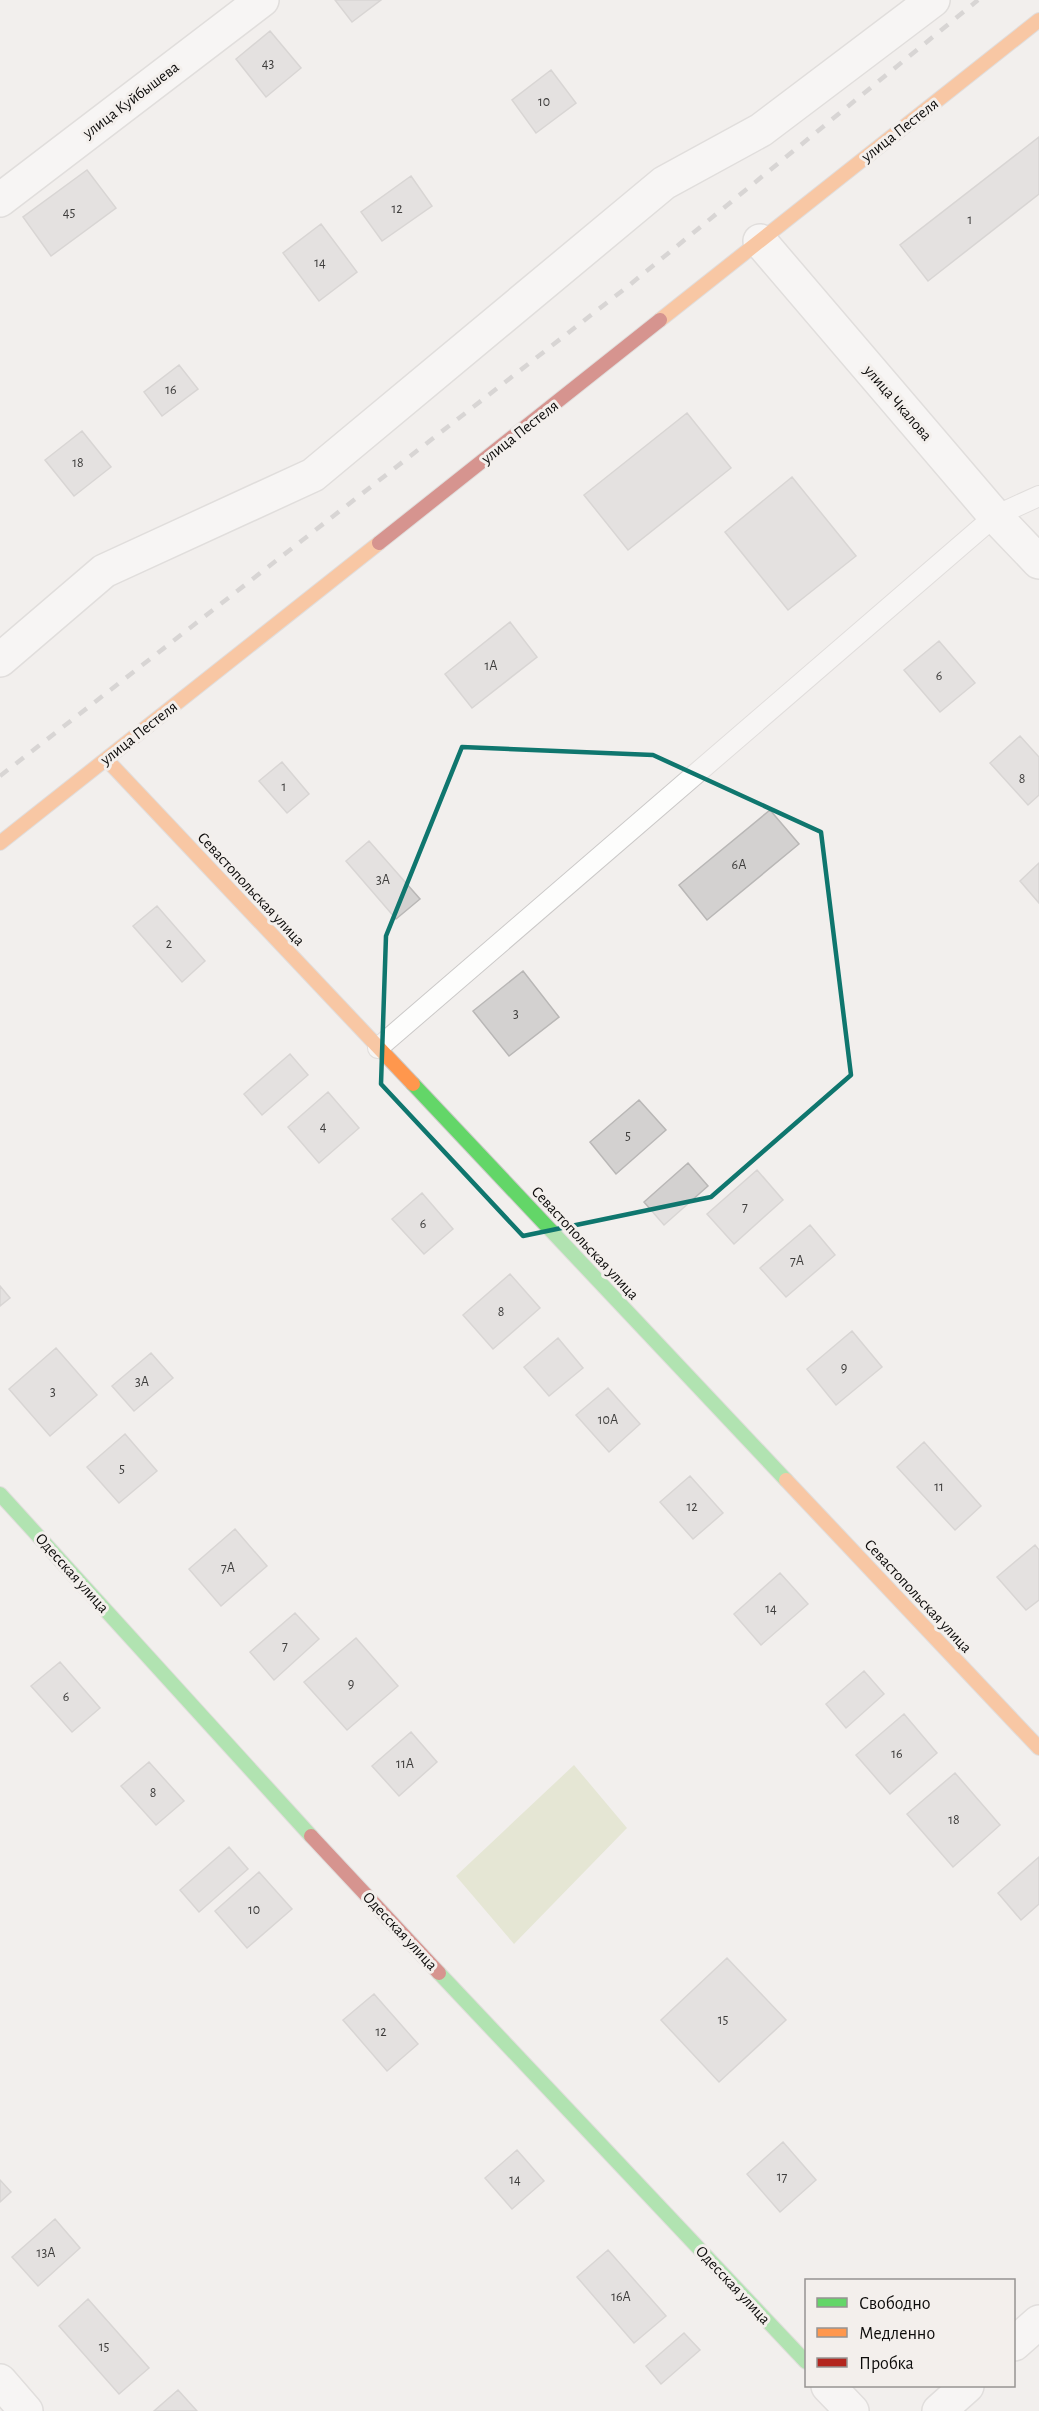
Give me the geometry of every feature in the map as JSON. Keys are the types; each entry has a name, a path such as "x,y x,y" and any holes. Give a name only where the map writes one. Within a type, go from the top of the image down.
{"street":[{"name":"улица Куйбышева","path":"0,200 262,0"},
{"path":"0,660 104,571 313,475 664,183 761,130 933,0"},
{"name":"улица Пестеля","path":"0,843 1039,20"},
{"name":"улица Чкалова","path":"760,241 995,516 1039,562"},
{"name":"Севастопольская улица","path":"106,759 1039,1748"},
{"name":"Одесская улица","path":"0,1494 292,1816 805,2360"},
{"path":"1015,2343 1039,2322"},
{"path":"0,2381 26,2411"},
{"path":"830,2387 852,2411"},
{"path":"939,2411 965,2387"}],"lane":[{"path":"378,1048 995,516 1039,496"}],"highlighted area":[{"path":"462,747 653,755 821,832 851,1075 711,1197 523,1236 381,1084 386,936"}],"green space":[{"path":"574,1765 627,1828 514,1944 456,1876"}],"building":[{"path":"335,0 381,0 352,22"},
{"path":"270,31 301,68 266,97 236,59"},
{"path":"551,70 576,103 536,133 512,100"},
{"path":"1039,137 1039,194 928,281 900,245"},
{"path":"87,170 116,208 51,256 23,217"},
{"path":"411,176 432,206 382,241 361,212"},
{"path":"321,224 357,272 319,301 283,253"},
{"path":"179,365 198,389 162,416 144,392"},
{"path":"687,413 731,468 628,550 584,495"},
{"path":"82,431 111,467 74,496 45,460"},
{"path":"792,477 856,556 788,610 725,532"},
{"path":"510,622 537,657 472,708 445,674"},
{"path":"939,641 975,683 940,712 904,670"},
{"path":"1020,736 1039,757 1039,795 1028,805 990,763"},
{"path":"282,762 309,794 287,813 259,781"},
{"path":"770,810 799,844 707,920 679,885"},
{"path":"369,841 420,899 396,919 346,861"},
{"path":"1039,863 1039,903 1020,881"},
{"path":"157,906 205,961 182,982 133,926"},
{"path":"523,971 559,1017 509,1056 473,1011"},
{"path":"290,1054 308,1075 262,1115 244,1094"},
{"path":"328,1092 359,1128 319,1163 288,1127"},
{"path":"639,1100 666,1130 616,1174 590,1142"},
{"path":"688,1163 708,1186 664,1225 644,1202"},
{"path":"757,1170 783,1200 734,1244 707,1214"},
{"path":"422,1193 453,1229 424,1254 392,1219"},
{"path":"810,1225 835,1255 786,1297 760,1268"},
{"path":"510,1274 540,1308 493,1349 463,1315"},
{"path":"0,1286 10,1298 0,1306"},
{"path":"852,1331 882,1367 836,1405 807,1369"},
{"path":"558,1338 583,1368 549,1396 524,1367"},
{"path":"56,1348 97,1395 50,1436 9,1389"},
{"path":"151,1353 173,1378 134,1411 112,1386"},
{"path":"608,1388 640,1424 609,1452 576,1415"},
{"path":"125,1434 157,1471 119,1503 87,1467"},
{"path":"924,1442 981,1506 955,1530 897,1467"},
{"path":"690,1476 723,1513 693,1539 660,1502"},
{"path":"235,1529 267,1566 221,1606 189,1569"},
{"path":"1035,1545 1039,1550 1039,1600 1026,1610 997,1577"},
{"path":"780,1573 808,1604 761,1645 734,1614"},
{"path":"295,1613 319,1639 274,1680 250,1652"},
{"path":"356,1638 398,1686 347,1730 304,1682"},
{"path":"60,1662 100,1708 72,1732 31,1686"},
{"path":"864,1671 884,1694 846,1728 826,1704"},
{"path":"904,1714 937,1753 890,1794 856,1755"},
{"path":"411,1732 437,1762 399,1796 372,1766"},
{"path":"149,1762 184,1801 156,1825 121,1786"},
{"path":"955,1773 1000,1825 953,1867 907,1814"},
{"path":"229,1847 248,1869 199,1912 180,1890"},
{"path":"1039,1857 1039,1904 1021,1920 998,1893"},
{"path":"259,1872 292,1909 247,1948 215,1911"},
{"path":"727,1958 786,2020 719,2082 661,2020"},
{"path":"374,1994 418,2044 387,2071 343,2020"},
{"path":"783,2142 816,2180 780,2212 747,2174"},
{"path":"517,2150 544,2181 512,2209 485,2178"},
{"path":"0,2180 11,2192 0,2202"},
{"path":"55,2219 80,2248 38,2286 12,2257"},
{"path":"608,2250 666,2316 634,2343 577,2277"},
{"path":"88,2299 149,2368 119,2394 59,2326"},
{"path":"684,2333 700,2350 661,2384 646,2366"},
{"path":"178,2390 197,2411 154,2411"}],"railway":[{"path":"0,776 627,287 978,0"}],"traffic: fast":[{"path":"413,1084 786,1480"},
{"path":"0,1494 311,1836"},
{"path":"439,1973 805,2361"}],"traffic: slow":[{"path":"660,320 1039,20"},
{"path":"0,843 379,543"},
{"path":"106,759 413,1084"},
{"path":"786,1480 1039,1748"}],"traffic: jam":[{"path":"379,543 660,320"},
{"path":"311,1836 439,1973"}]}
